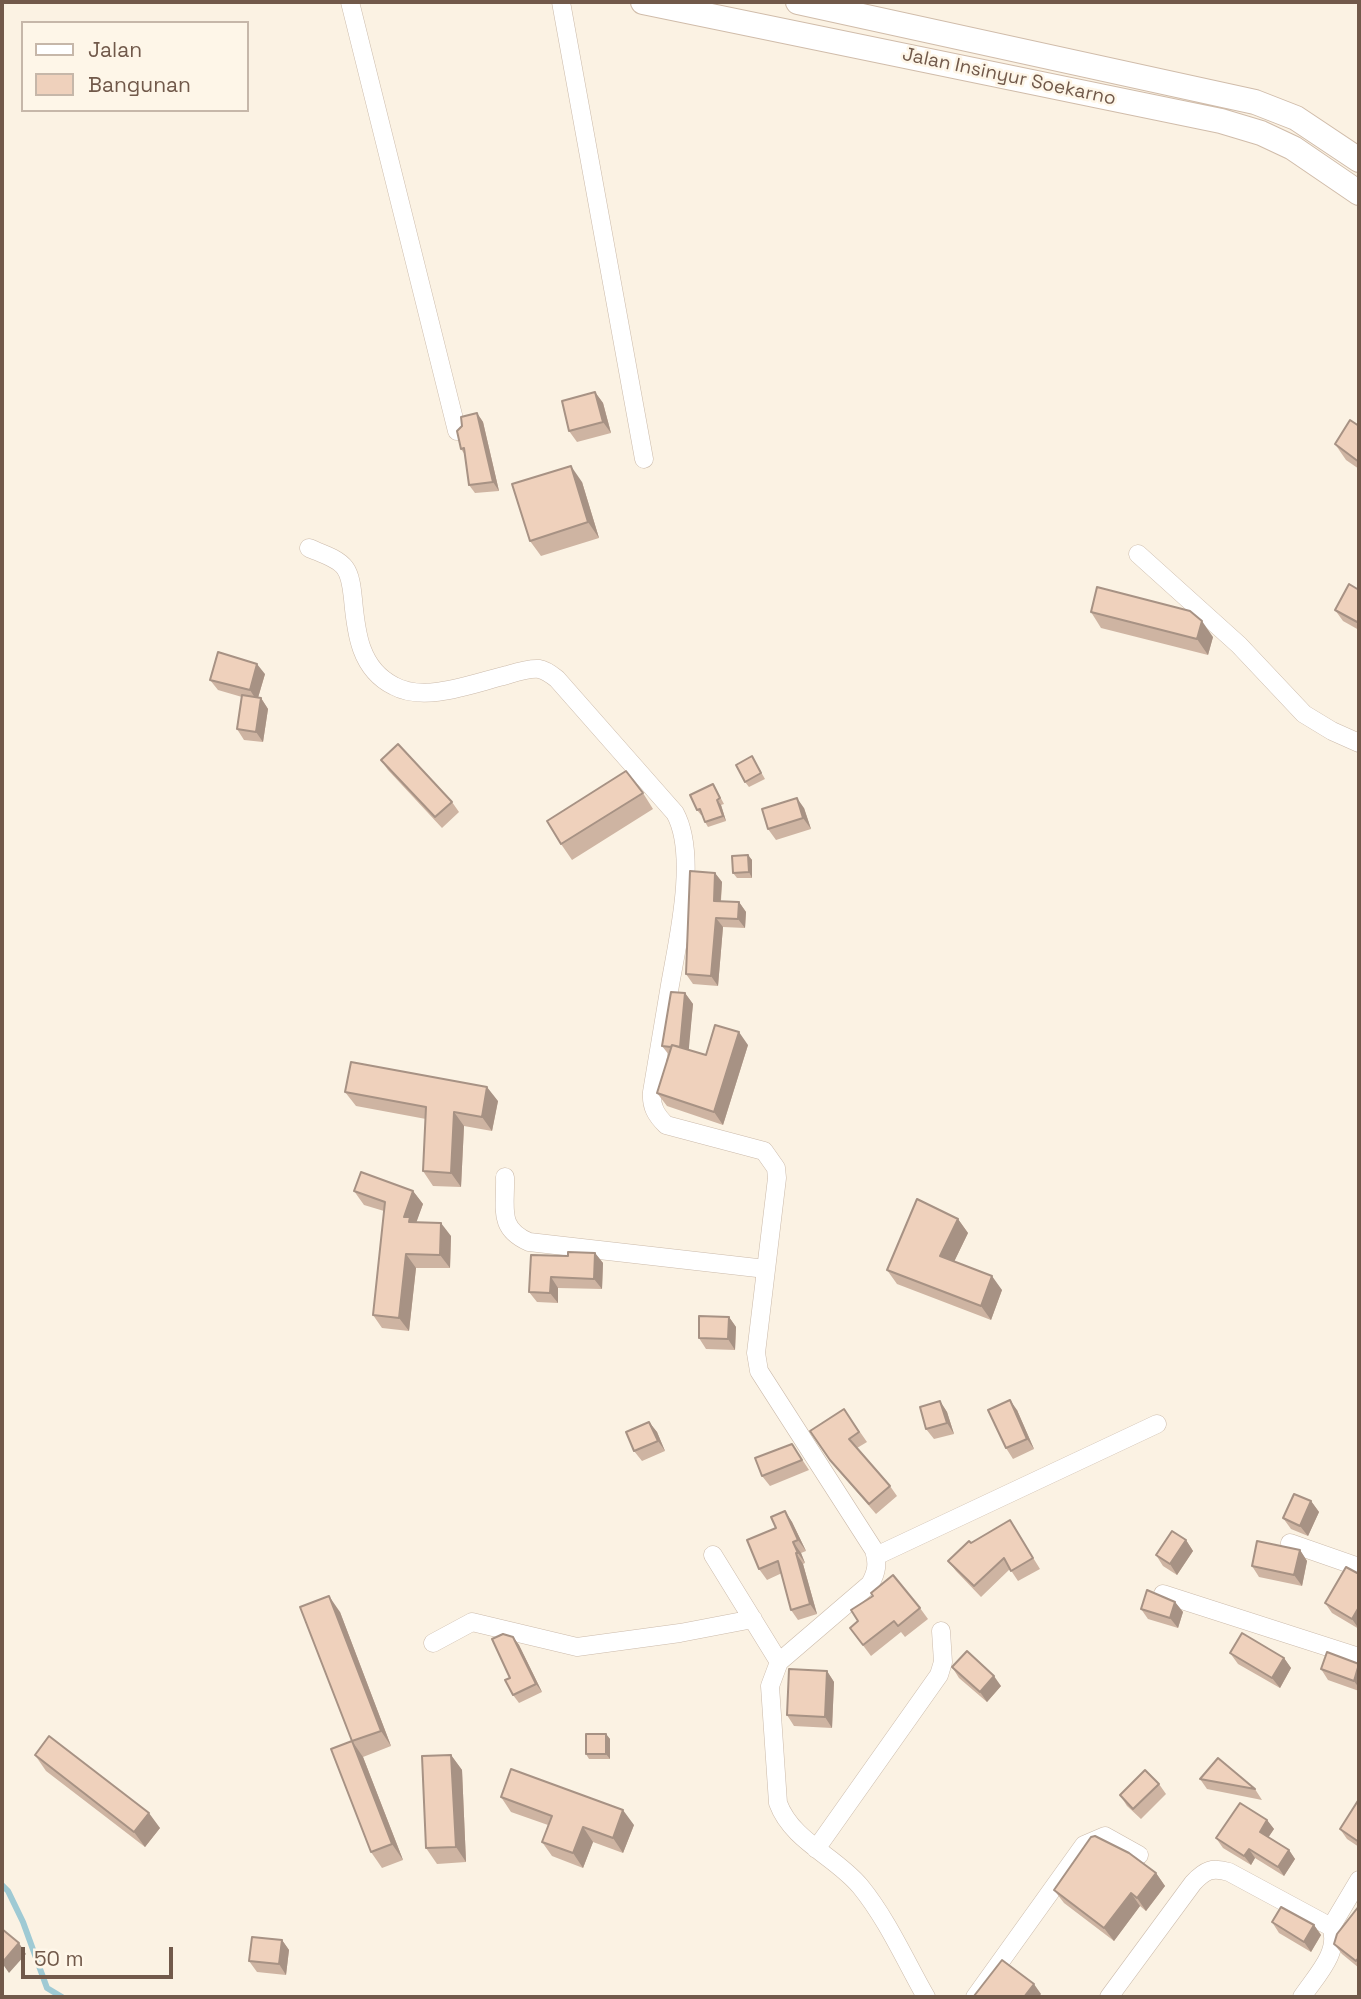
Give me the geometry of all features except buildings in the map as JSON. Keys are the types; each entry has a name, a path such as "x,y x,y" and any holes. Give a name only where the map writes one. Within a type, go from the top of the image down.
{"main road":[{"name":"Jalan Insinyur Soekarno","path":"643,2 1222,121 1293,148 1359,192"},
{"name":"Jalan Insinyur Soekarno","path":"798,2 1255,102 1296,118 1359,160"},
{"path":"931,61 943,32"}],"street":[{"path":"350,2 457,431"},
{"path":"561,2 644,459"},
{"path":"309,548 334,559 345,568 352,591 361,649 369,666 383,680 404,691 426,694 542,669 557,679 675,813 681,824 685,880 652,1101 657,1116 666,1125 756,1148 771,1159 777,1178 756,1353 759,1371 876,1556 876,1573 870,1584 779,1662 770,1686 778,1802 782,1814 791,1826 859,1885 877,1909 926,1997"},
{"path":"1138,554 1239,645 1273,685 1304,714 1332,732 1359,743"},
{"path":"505,1177 507,1224 511,1233 529,1242 766,1269"},
{"path":"876,1556 1157,1424"},
{"path":"1290,1544 1359,1567"},
{"path":"713,1555 779,1662"},
{"path":"1163,1594 1359,1657"},
{"path":"433,1643 472,1622 577,1647 680,1633 753,1619"},
{"path":"816,1849 939,1675 943,1662 941,1631"},
{"path":"975,1997 1084,1845 1105,1836 1139,1855"},
{"path":"1109,1997 1193,1883 1203,1872 1216,1868 1229,1872 1331,1927 1333,1948 1302,1997"},
{"path":"1331,1927 1359,1880"}],"waterway":[{"path":"2,1885 8,1891 23,1922 47,1988 62,1997"}]}
